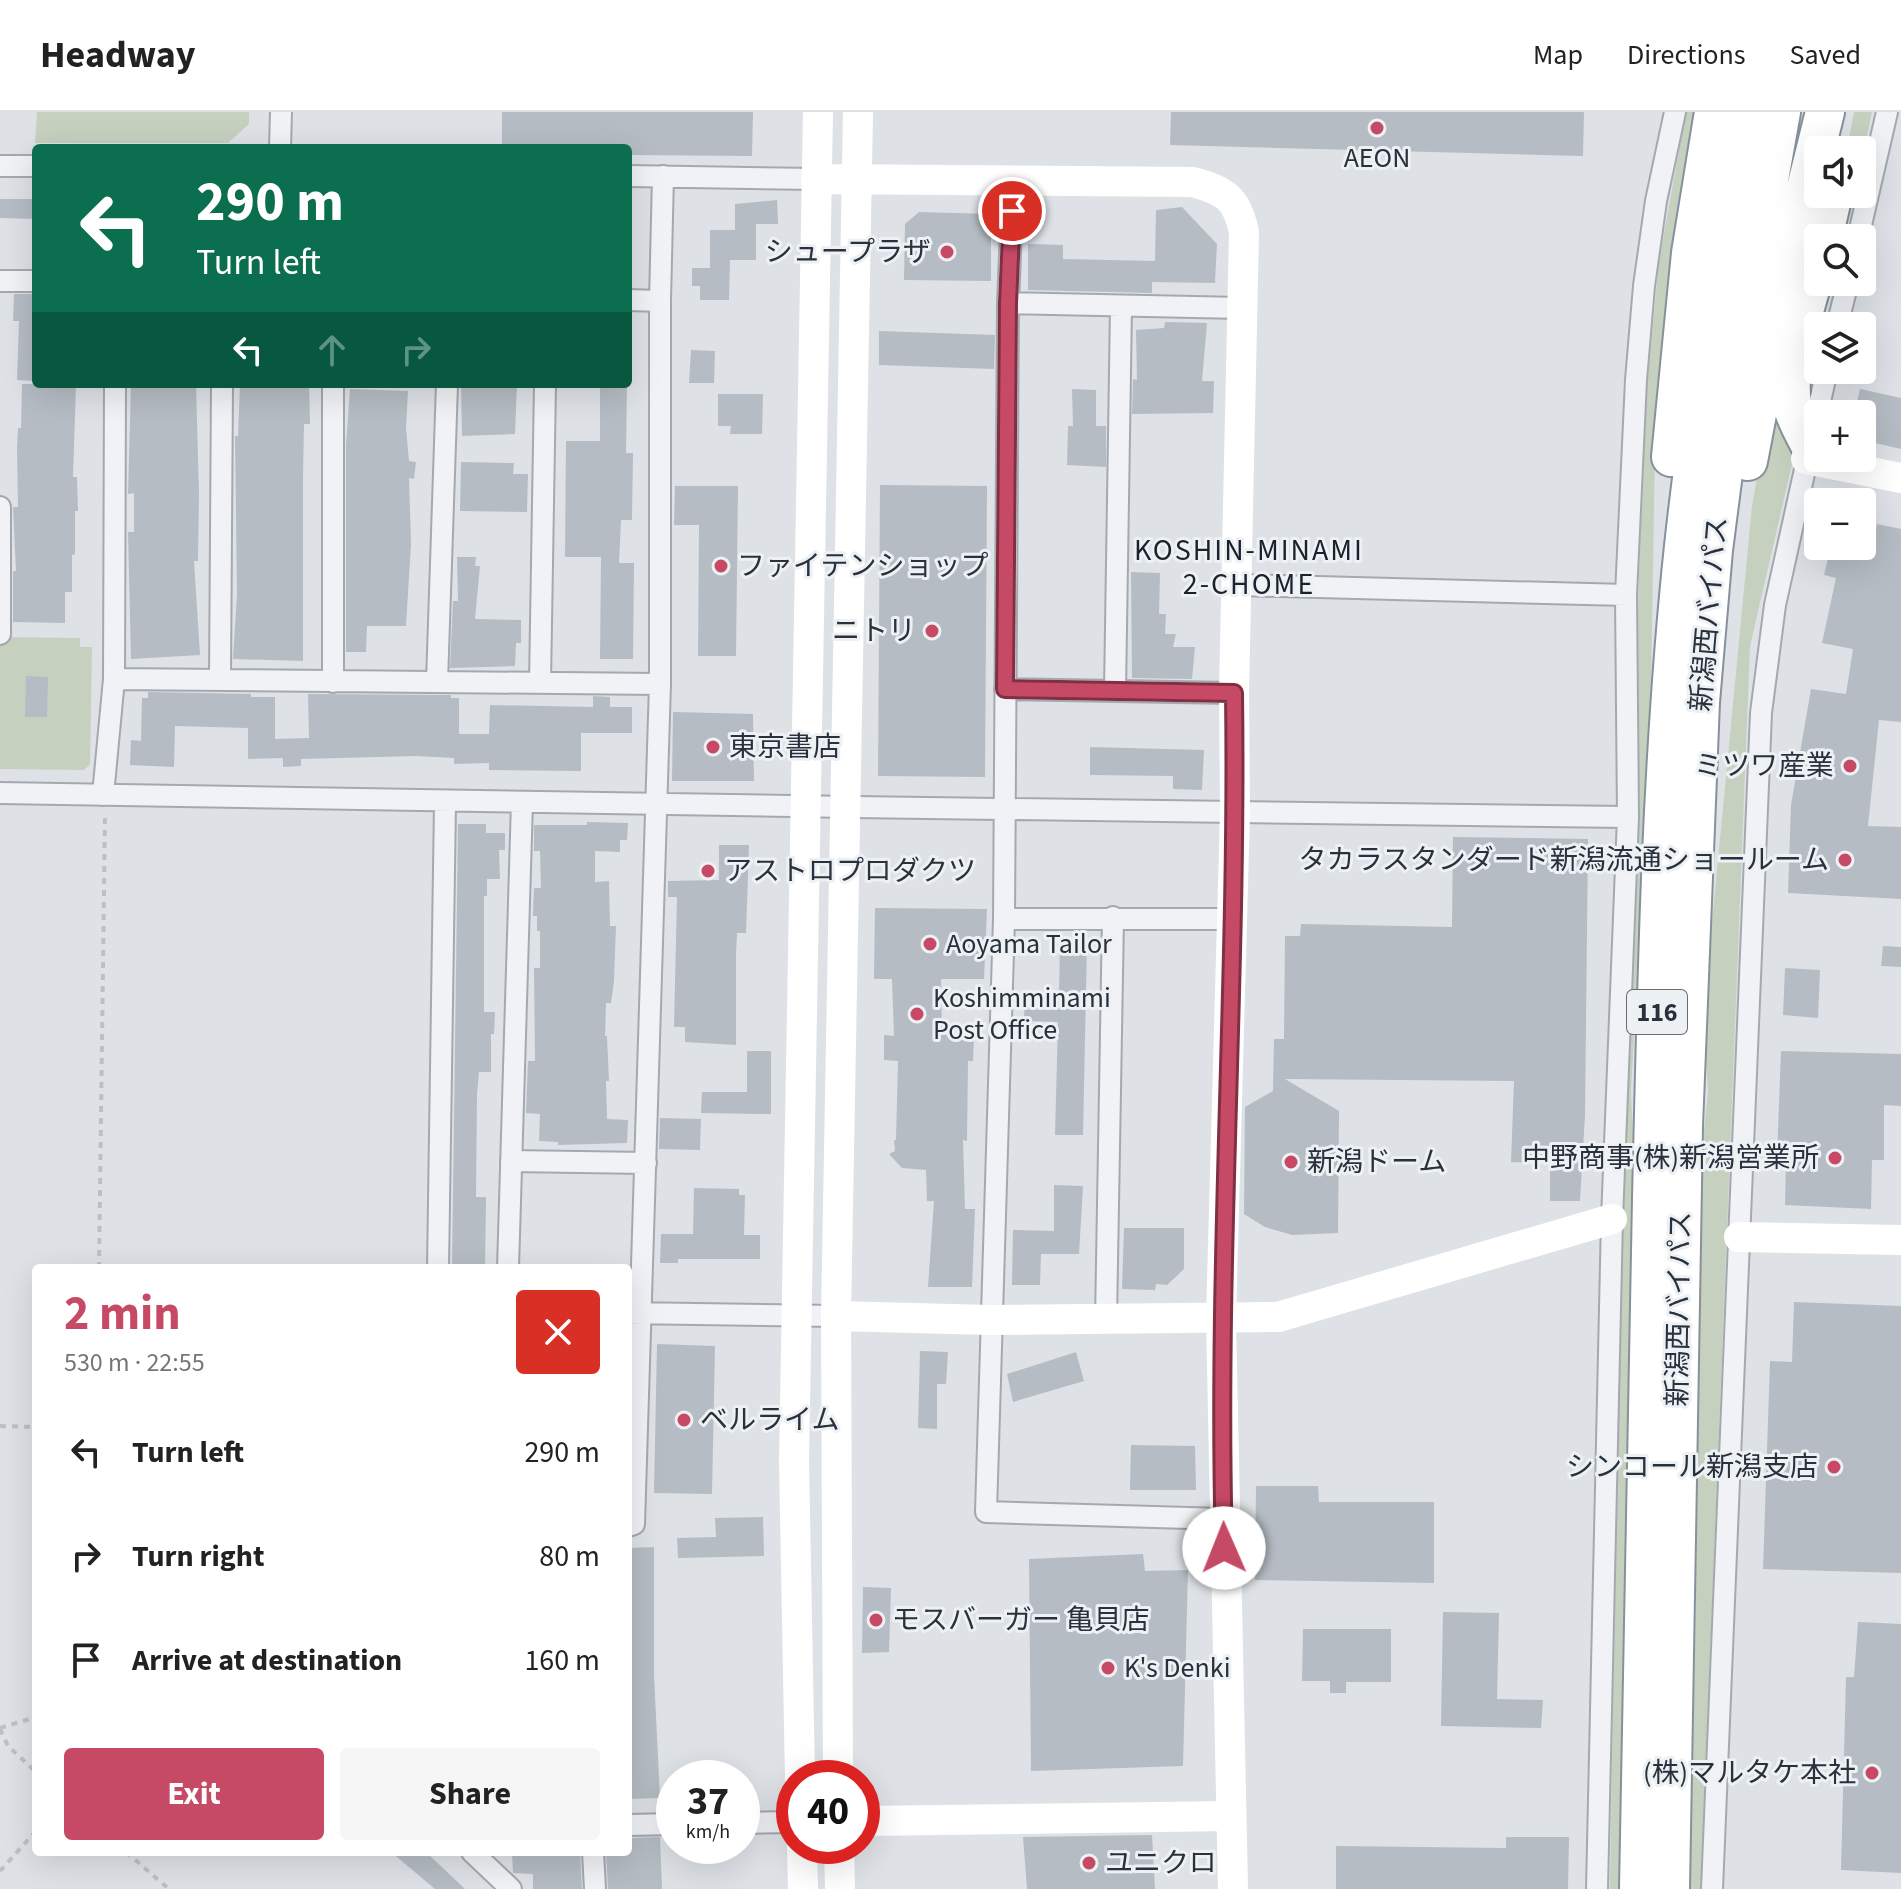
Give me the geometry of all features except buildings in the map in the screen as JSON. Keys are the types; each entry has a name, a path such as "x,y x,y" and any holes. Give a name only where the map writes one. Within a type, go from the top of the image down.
{"highway":[{"path":"1671,704 1667,561 1671,452 1691,253 1714,112"},
{"path":"1690,885 1746,472 1780,293 1825,112"},
{"path":"1844,136 1848,112"},
{"name":"新潟西バイパス","path":"1639,1889 1654,1109 1671,704 1684,547 1709,347 1763,128"},
{"name":"新潟西バイパス","path":"1670,1889 1677,1409 1690,885 1700,702 1713,550 1741,335 1763,128"},
{"path":"1804,441 1790,389 1794,357 1809,296"}],"street":[{"path":"280,144 281,112"},
{"path":"800,1760 794,1461 818,112"},
{"path":"838,1760 836,1316 858,112"},
{"path":"1597,1889 1612,1219 1628,817 1626,595 1636,380 1644,286 1656,201 1675,112"},
{"path":"1861,224 1887,112"},
{"path":"0,166 32,166"},
{"path":"632,176 1193,182 1212,187 1228,196 1239,212 1244,232 1234,693 1235,812 1221,1318 1233,1889"},
{"path":"632,1525 634,1313 646,1163 654,804 660,684 663,176"},
{"path":"1013,180 1008,303 1004,919 986,1512 1223,1519"},
{"path":"0,281 32,281"},
{"path":"632,300 660,301"},
{"path":"1008,303 1241,308"},
{"path":"1115,691 1121,307"},
{"path":"103,795 114,679 115,388"},
{"path":"220,680 222,388"},
{"path":"333,388 333,682"},
{"path":"437,682 447,388"},
{"path":"540,683 545,388"},
{"path":"1712,1889 1761,713 1775,605 1804,471"},
{"path":"1876,471 1901,478"},
{"path":"0,507 0,634"},
{"path":"1237,585 1626,595"},
{"path":"114,679 660,684"},
{"path":"1005,689 1234,693"},
{"path":"0,793 445,803 806,804 1628,817"},
{"path":"508,1264 522,802"},
{"path":"438,1264 445,803"},
{"path":"1106,1320 1113,917"},
{"path":"1004,919 1232,919"},
{"path":"511,1161 646,1163"},
{"path":"634,1313 990,1320 1278,1317 1612,1219"},
{"path":"1739,1237 1901,1240"},
{"path":"880,1821 1231,1816"},
{"path":"632,1825 656,1824"},
{"path":"475,1856 511,1889"},
{"path":"593,1856 595,1889"},
{"path":"802,1864 803,1889"},
{"path":"839,1864 840,1889"}],"path":[{"path":"99,1264 103,795"},
{"path":"0,1426 32,1427"},
{"path":"32,1718 0,1729 8,1746 32,1768"},
{"path":"0,1871 32,1835"},
{"path":"131,1856 169,1889"}],"green space":[{"path":"37,112 249,112 249,124 228,143 35,143"},
{"path":"1686,112 1702,112 1655,448 1650,748 1631,1091 1635,1190 1621,1889 1610,1889 1619,1309 1643,429 1659,261"},
{"path":"1854,112 1872,112 1867,136 1850,136"},
{"path":"1773,386 1796,447 1750,646 1701,1889 1687,1889 1695,1658 1700,1172 1708,1091 1703,1016 1752,506"},
{"path":"0,637 80,638 80,647 92,647 90,764 84,770 0,769"}],"place":[{"name":"AEON","path":"1377,128"},
{"name":"シュープラザ","path":"947,252"},
{"name":"ファイテンショップ","path":"721,566"},
{"name":"ニトリ","path":"932,631"},
{"name":"東京書店","path":"713,747"},
{"name":"ミツワ産業","path":"1850,766"},
{"name":"タカラスタンダード新潟流通ショールーム","path":"1845,860"},
{"name":"アストロプロダクツ","path":"708,871"},
{"name":"Aoyama Tailor","path":"930,944"},
{"name":"Koshimminami Post Office","path":"917,1014"},
{"name":"中野商事(株)新潟営業所","path":"1835,1158"},
{"name":"新潟ドーム","path":"1291,1162"},
{"name":"ベルライム","path":"684,1420"},
{"name":"シンコール新潟支店","path":"1834,1467"},
{"name":"モスバーガー 亀貝店","path":"876,1620"},
{"name":"K's Denki","path":"1108,1668"},
{"name":"(株)マルタケ本社","path":"1872,1773"},
{"name":"ユニクロ","path":"1089,1863"}],"district":[{"name":"KOSHIN-MINAMI 2-CHOME","path":"1249,567"}],"route":[{"path":"1012,211 1008,303 1005,689 1234,693 1235,812 1221,1318 1224,1548"}]}
